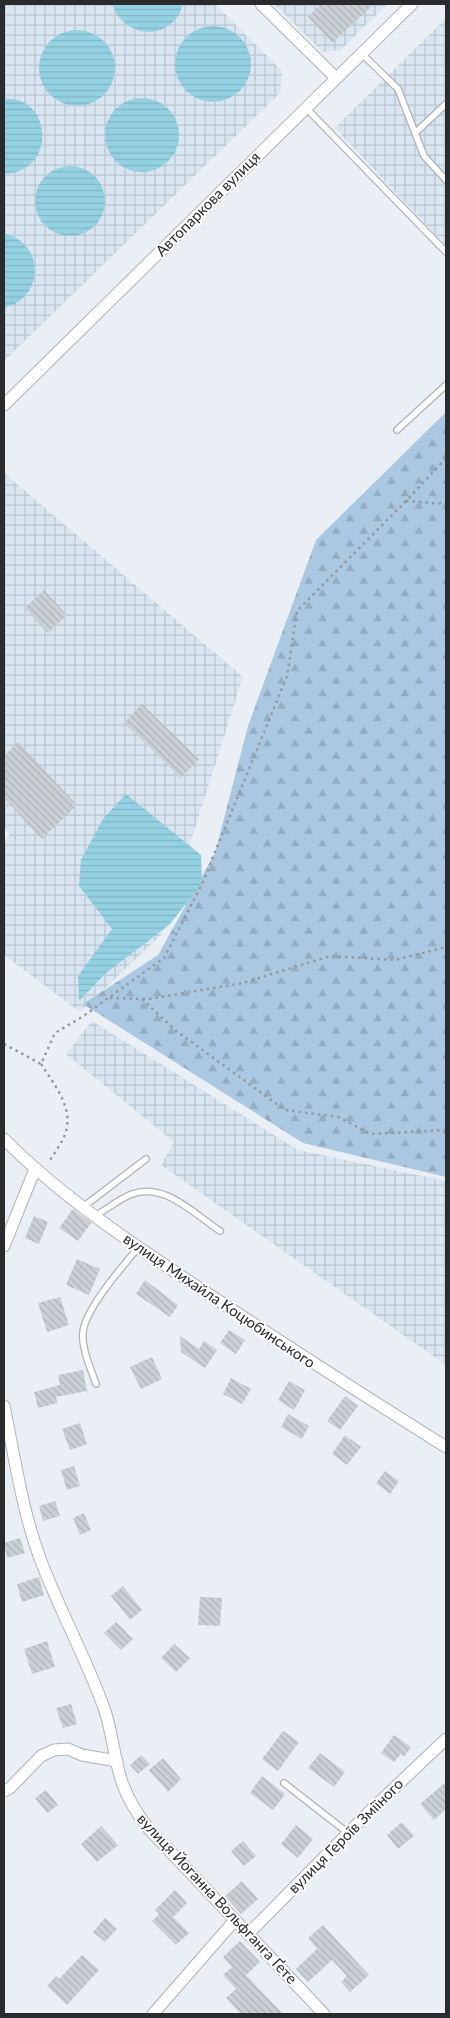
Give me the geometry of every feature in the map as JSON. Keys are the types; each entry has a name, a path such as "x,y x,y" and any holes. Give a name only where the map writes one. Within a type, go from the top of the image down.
{"street":[{"path":"260,4 336,78"},
{"name":"Автопаркова вулиця","path":"4,405 412,4"},
{"name":"вулиця Михайла Коцюбинського","path":"4,1139 38,1171 138,1248 339,1380 446,1447"},
{"path":"4,1246 38,1171"},
{"name":"вулиця Йоганна Вольфганга Ґете","path":"4,1406 27,1520 56,1597 107,1715 116,1761 123,1785 135,1812 324,2014"},
{"name":"вулиця Героїв Зміїного","path":"248,1934 348,1833 446,1739"},
{"path":"4,1791 10,1788 41,1756 54,1750 68,1749 82,1755 116,1761"},
{"path":"153,2014 235,1920"}],"lane":[{"path":"362,53 398,89 424,156 446,180"},
{"path":"416,133 446,104"},
{"path":"306,108 446,252"},
{"path":"397,430 446,385"},
{"path":"83,1207 146,1159"},
{"path":"95,1216 132,1194 152,1190 171,1197 220,1232"},
{"path":"96,1384 83,1342 86,1319 95,1304 138,1248"},
{"path":"284,1782 348,1833"}],"path":[{"path":"41,1064 55,1032 82,1017 164,958 202,884 287,676 297,611 446,458"},
{"path":"406,501 446,504"},
{"path":"109,998 142,999 243,983 330,956 395,960 446,947"},
{"path":"142,999 175,1030 285,1110 338,1117 371,1134 446,1130"},
{"path":"4,1044 41,1064 66,1105 68,1125 64,1138 38,1171"}],"shaded area":[{"path":"4,4 215,4 282,71 280,93 4,361"},
{"path":"112,4 183,4 178,16 169,25 159,30 148,32 137,30 127,25 118,16"},
{"path":"274,4 387,4 341,50 323,52"},
{"path":"446,18 446,246 335,128"},
{"path":"213,26 227,29 240,37 248,50 251,64 248,78 240,91 227,99 213,102 199,99 186,91 178,78 175,64 178,50 186,37 199,29"},
{"path":"77,30 91,33 104,41 112,54 115,68 112,82 104,95 91,103 77,106 63,103 50,95 42,82 39,68 42,54 50,41 63,33"},
{"path":"135,98 149,98 163,104 173,114 179,128 177,149 163,166 149,172 135,172 121,166 111,156 105,142 105,128 111,114 121,104"},
{"path":"4,99 20,101 32,109 39,120 42,134 40,148 34,161 21,170 4,174"},
{"path":"70,166 83,169 95,176 102,188 105,201 102,214 95,226 83,233 70,236 57,233 45,226 38,214 35,201 38,188 45,176 57,169"},
{"path":"4,234 14,237 23,243 29,250 35,269 34,279 24,297 4,308"},
{"path":"4,473 243,677 161,935 80,1012 4,955 4,842 10,834 4,828"},
{"path":"126,794 201,855 202,884 169,925 106,973 79,1001 78,976 112,929 79,886 81,860 103,819"},
{"path":"92,1021 298,1150 446,1181 446,1365 161,1165 174,1142 66,1054"}],"green space":[{"path":"446,412 446,1177 303,1143 83,1004 158,955 215,853 248,726 316,540"}],"building":[{"path":"321,4 374,4 332,43 308,17"},
{"path":"44,590 67,615 48,633 25,608"},
{"path":"142,704 199,759 181,778 124,723"},
{"path":"18,742 77,805 42,839 4,798 4,756"},
{"path":"73,1209 91,1223 78,1241 59,1228"},
{"path":"34,1216 48,1222 39,1244 25,1238"},
{"path":"77,1259 100,1269 89,1295 66,1285"},
{"path":"145,1280 178,1305 170,1317 136,1294"},
{"path":"60,1297 69,1325 47,1332 38,1303"},
{"path":"229,1330 245,1340 236,1354 220,1343"},
{"path":"180,1336 199,1349 204,1341 217,1350 205,1368 181,1352"},
{"path":"152,1357 162,1379 141,1389 130,1367"},
{"path":"83,1370 87,1391 56,1397 58,1403 38,1408 34,1392 60,1385 58,1375"},
{"path":"231,1378 251,1389 242,1404 223,1394"},
{"path":"289,1381 305,1390 294,1410 278,1400"},
{"path":"345,1396 358,1406 340,1430 327,1421"},
{"path":"288,1414 309,1426 302,1439 281,1427"},
{"path":"80,1423 87,1444 70,1450 62,1429"},
{"path":"345,1435 361,1447 347,1465 332,1454"},
{"path":"74,1466 80,1486 67,1490 61,1470"},
{"path":"385,1471 399,1481 390,1494 376,1483"},
{"path":"55,1501 60,1516 43,1521 39,1506"},
{"path":"84,1513 91,1530 80,1535 73,1518"},
{"path":"20,1538 25,1553 7,1558 4,1543"},
{"path":"39,1577 44,1595 22,1602 17,1584"},
{"path":"123,1586 142,1610 130,1620 111,1596"},
{"path":"200,1597 222,1598 220,1626 198,1625"},
{"path":"116,1622 133,1639 121,1650 104,1633"},
{"path":"47,1641 55,1667 32,1674 24,1649"},
{"path":"174,1644 190,1658 176,1672 161,1658"},
{"path":"71,1704 77,1724 63,1728 56,1708"},
{"path":"283,1731 299,1742 278,1771 262,1759"},
{"path":"394,1735 411,1747 404,1757 401,1754 394,1762 381,1753"},
{"path":"320,1753 345,1772 334,1787 308,1768"},
{"path":"141,1755 150,1764 138,1774 130,1765"},
{"path":"163,1758 181,1779 168,1792 149,1770"},
{"path":"262,1776 285,1794 273,1810 250,1793"},
{"path":"446,1782 446,1809 434,1820 420,1804"},
{"path":"46,1790 58,1805 47,1813 35,1798"},
{"path":"402,1822 414,1836 398,1849 387,1835"},
{"path":"296,1825 313,1839 298,1858 281,1844"},
{"path":"101,1826 118,1845 97,1862 81,1844"},
{"path":"243,1841 256,1856 244,1866 231,1851"},
{"path":"242,1881 258,1899 241,1914 225,1896"},
{"path":"175,1890 187,1903 173,1917 189,1933 176,1945 152,1921 159,1914 155,1910"},
{"path":"105,1918 117,1929 105,1942 93,1932"},
{"path":"323,1925 369,1975 350,1992 341,1982 347,1976 332,1960 308,1982 296,1969 317,1949 308,1938"},
{"path":"240,1941 260,1962 246,1975 283,2014 241,2014 226,1998 236,1989 223,1975 232,1967 223,1957"},
{"path":"82,1955 99,1970 67,2005 47,1986 56,1976 59,1979"}]}
